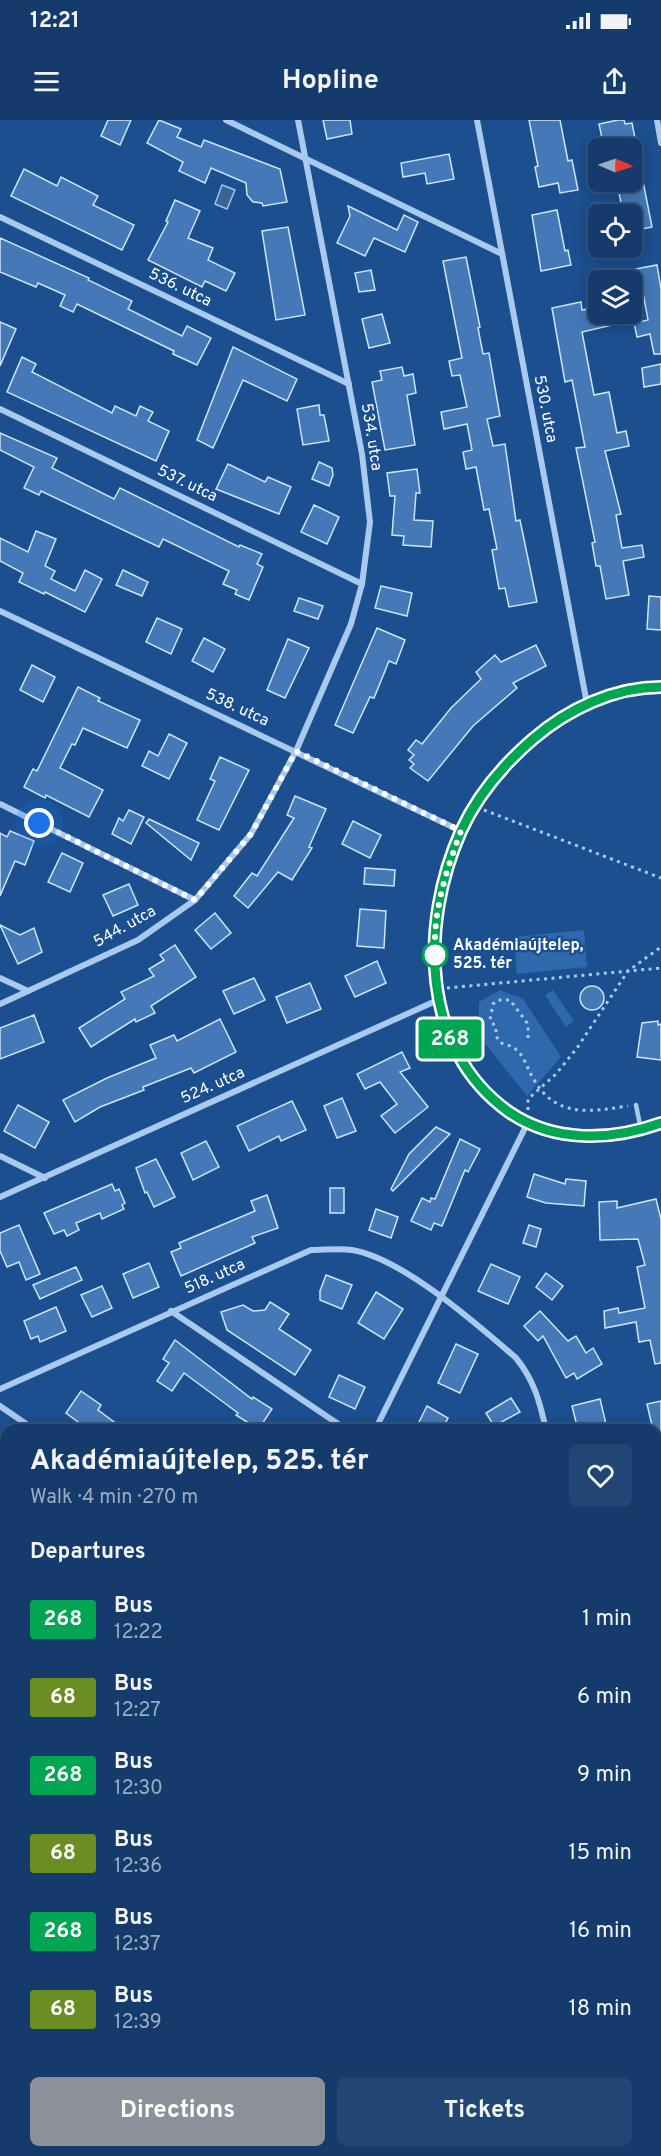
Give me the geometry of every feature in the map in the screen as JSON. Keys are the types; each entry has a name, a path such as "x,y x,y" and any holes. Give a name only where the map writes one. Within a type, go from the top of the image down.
{"street":[{"path":"226,120 502,254"},
{"name":"534. utca","path":"296,751 351,624 362,584 370,522 362,454 298,120"},
{"name":"530. utca","path":"477,120 587,704"},
{"path":"657,120 661,143"},
{"name":"536. utca","path":"0,217 349,384"},
{"name":"537. utca","path":"0,410 362,584"},
{"name":"538. utca","path":"0,611 461,831"},
{"path":"661,687 645,687 587,704 553,723 520,751 474,806 461,831 440,898 435,931 436,989 452,1045 471,1076 492,1100 527,1124 558,1134 594,1137 641,1130 661,1123"},
{"name":"544. utca","path":"0,1004 138,939 195,900 251,834 296,751"},
{"path":"0,804 195,900"},
{"path":"0,978 28,991"},
{"name":"524. utca","path":"0,1197 438,1000"},
{"path":"378,1424 527,1124"},
{"path":"0,1156 45,1178"},
{"name":"518. utca","path":"0,1389 311,1250 352,1250 381,1260 442,1297 516,1358 526,1370 539,1398 545,1424"},
{"path":"171,1311 338,1424"},
{"path":"0,1406 26,1424"}],"lane":[{"path":"636,1105 641,1130"}],"path":[{"path":"474,806 661,878"},
{"path":"527,1124 528,1100 577,1048 628,971 661,947"},
{"path":"436,989 661,969"},
{"path":"528,1038 528,1024 510,1000 498,1000 493,1004 490,1020 496,1027 496,1036 500,1042 512,1046 528,1063 533,1079 555,1105 586,1111 636,1105"}],"shaded area":[{"path":"222,185 235,190 227,209 215,204"},
{"path":"584,930 587,967 517,974 514,937"},
{"path":"500,990 523,999 561,1057 527,1096 479,1036 479,1002"},
{"path":"553,990 574,1021 566,1027 545,995"}],"building":[{"path":"108,120 131,120 120,145 101,136"},
{"path":"159,120 181,129 177,137 201,147 204,140 280,169 287,202 263,206 262,203 253,202 247,195 246,183 211,168 205,183 179,171 183,162 147,143"},
{"path":"323,120 350,120 352,134 327,139"},
{"path":"529,120 560,120 568,161 572,160 578,190 560,193 558,183 539,187 535,167 538,166"},
{"path":"618,120 624,120 625,124 632,123 635,138 602,138 599,124"},
{"path":"449,154 454,179 427,184 425,173 403,177 401,163"},
{"path":"24,169 57,186 61,177 98,196 93,205 134,225 122,250 11,196"},
{"path":"642,176 652,227 642,229 642,204 621,204 619,192 642,192"},
{"path":"175,200 200,211 188,238 213,248 208,260 235,273 226,291 205,281 202,287 148,260 168,222 166,221"},
{"path":"348,206 397,230 404,215 418,222 405,252 374,238 365,256 337,243 350,216"},
{"path":"557,210 565,251 568,250 571,265 541,271 532,215"},
{"path":"288,227 305,315 276,320 262,231"},
{"path":"0,238 89,278 88,280 132,301 128,309 182,336 187,326 211,338 197,365 173,354 174,351 77,304 73,312 60,306 65,295 38,283 36,287 0,272"},
{"path":"466,257 483,354 489,353 500,416 487,419 493,446 505,444 516,521 520,520 537,602 509,607 505,588 499,589 492,550 497,549 489,509 484,510 476,467 466,469 463,452 472,450 467,424 444,429 441,412 467,407 460,375 452,376 449,361 462,358 443,261"},
{"path":"657,265 661,289 661,354 654,354 650,334 637,337 634,324 642,324 642,321 648,320 642,287 642,270 630,270"},
{"path":"371,270 375,290 359,292 355,273"},
{"path":"581,302 582,310 588,309 588,324 617,324 582,332 594,395 609,392 617,433 626,431 629,446 605,451 621,514 616,515 622,548 642,545 644,557 623,561 629,595 606,599 600,566 596,566 592,543 595,542 576,448 585,447 572,380 565,382 552,308"},
{"path":"382,314 390,343 369,348 362,319"},
{"path":"0,322 16,329 0,366"},
{"path":"233,347 297,379 287,401 243,380 213,448 197,440"},
{"path":"22,357 36,364 32,372 112,413 115,406 136,416 140,406 153,412 148,421 169,431 156,461 7,392"},
{"path":"661,364 661,384 644,387 642,368"},
{"path":"402,367 404,376 413,374 416,393 407,395 415,445 385,450 372,382 382,380 380,371"},
{"path":"319,405 320,415 324,415 329,441 303,445 297,409"},
{"path":"0,433 57,458 52,468 114,499 120,488 239,547 240,545 262,554 257,564 263,567 249,600 235,594 237,590 223,584 229,571 163,539 159,547 41,491 39,495 24,488 34,467 0,450"},
{"path":"319,462 332,468 333,475 329,486 312,479"},
{"path":"228,464 265,482 268,477 291,487 279,514 216,489"},
{"path":"417,469 420,493 416,493 414,520 433,521 431,547 403,545 404,536 392,535 395,496 390,496 387,473"},
{"path":"314,505 339,517 327,544 301,532"},
{"path":"36,531 56,539 45,566 55,571 51,579 75,591 85,570 102,579 85,612 19,582 23,573 0,561 0,538 28,552"},
{"path":"123,570 148,582 142,596 116,585"},
{"path":"381,586 412,593 407,616 375,608"},
{"path":"649,596 661,597 661,630 647,629"},
{"path":"299,598 323,606 318,619 294,611"},
{"path":"157,618 182,629 171,654 146,642"},
{"path":"377,628 405,640 396,664 389,661 374,698 370,697 353,733 335,725"},
{"path":"204,638 225,649 213,672 192,661"},
{"path":"288,639 309,648 285,698 267,690"},
{"path":"536,645 546,666 513,683 517,688 473,726 428,781 410,768 414,764 409,760 414,755 408,750 416,740 422,744 451,708 481,679 476,672 495,655 501,662"},
{"path":"32,665 55,677 43,702 20,690"},
{"path":"78,687 100,698 98,701 140,720 127,748 83,728 75,745 72,744 60,768 103,790 89,817 46,795 45,798 24,787 33,769 37,771"},
{"path":"169,734 187,743 169,779 142,766 149,751 158,756"},
{"path":"220,757 249,770 219,830 197,820 215,781 210,779"},
{"path":"295,796 326,809 309,847 312,848 292,880 278,872 248,908 234,896 252,873 257,876 294,818 287,815"},
{"path":"129,810 144,817 131,844 112,834 119,818 123,821"},
{"path":"149,819 199,843 191,860 146,823"},
{"path":"353,821 381,835 370,858 342,844"},
{"path":"10,831 34,841 25,865 15,861 0,896 0,833 7,837"},
{"path":"62,853 83,863 70,892 48,882"},
{"path":"365,868 395,870 394,886 364,884"},
{"path":"129,884 138,905 113,916 103,895"},
{"path":"360,909 386,911 384,948 357,946"},
{"path":"215,913 231,933 211,949 195,930"},
{"path":"0,925 20,935 34,928 42,952 18,964"},
{"path":"175,945 196,977 151,1006 155,1013 136,1022 135,1019 91,1047 79,1028 125,999 121,992 154,976 149,969 164,960 160,955"},
{"path":"377,961 386,983 355,997 345,976"},
{"path":"254,978 265,1000 234,1014 223,991"},
{"path":"310,983 321,1009 287,1023 276,997"},
{"path":"592,986 601,989 604,998 601,1007 592,1010 583,1007 580,998 583,989"},
{"path":"34,1015 44,1042 0,1059 0,1028"},
{"path":"220,1019 236,1052 194,1073 191,1068 143,1087 144,1090 100,1107 75,1122 63,1100 107,1078 156,1058 150,1045 174,1035 177,1041"},
{"path":"658,1021 658,1025 661,1024 661,1060 637,1057 642,1023"},
{"path":"402,1052 410,1068 400,1072 428,1107 395,1133 381,1116 397,1104 380,1082 365,1089 357,1074"},
{"path":"342,1098 356,1131 337,1138 324,1106"},
{"path":"292,1101 306,1130 281,1141 279,1136 249,1151 237,1126"},
{"path":"18,1105 49,1122 35,1148 4,1131"},
{"path":"436,1127 450,1134 393,1191 391,1189 409,1154"},
{"path":"460,1139 480,1149 468,1172 465,1170 442,1226 434,1223 431,1230 411,1221 422,1198 430,1202 431,1198 435,1199"},
{"path":"206,1141 219,1167 193,1180 181,1153"},
{"path":"156,1159 175,1197 154,1207 147,1192 145,1193 136,1168"},
{"path":"534,1174 565,1184 566,1179 586,1181 584,1206 546,1203 527,1197"},
{"path":"112,1184 115,1191 119,1189 125,1203 122,1205 124,1209 102,1219 100,1213 76,1223 79,1230 67,1236 64,1230 54,1234 44,1213"},
{"path":"330,1188 344,1188 344,1213 330,1213"},
{"path":"267,1195 278,1228 252,1237 255,1243 181,1276 171,1252 181,1248 179,1243 255,1211 251,1201"},
{"path":"656,1199 661,1219 661,1363 655,1364 650,1340 639,1342 636,1322 605,1328 604,1311 618,1308 619,1313 645,1308 637,1267 645,1265 638,1239 600,1240 599,1202 617,1201 617,1208"},
{"path":"376,1209 398,1217 391,1238 369,1230"},
{"path":"19,1225 40,1274 26,1280 19,1262 7,1267 0,1251 0,1233"},
{"path":"529,1225 541,1229 536,1247 523,1243"},
{"path":"149,1263 159,1287 133,1298 123,1274"},
{"path":"491,1264 520,1277 508,1304 478,1291"},
{"path":"76,1267 82,1280 40,1299 33,1285"},
{"path":"546,1273 563,1286 552,1300 536,1287"},
{"path":"326,1275 352,1285 342,1309 320,1300 320,1291"},
{"path":"102,1286 112,1308 92,1317 81,1295"},
{"path":"376,1292 403,1309 384,1339 358,1323"},
{"path":"270,1302 289,1314 279,1329 311,1350 295,1375 227,1330 221,1312 243,1305 253,1311 265,1310"},
{"path":"56,1307 66,1331 40,1342 38,1336 31,1339 24,1321"},
{"path":"540,1311 568,1341 576,1336 586,1353 593,1348 602,1364 577,1379 574,1373 566,1378 543,1336 538,1341 524,1326"},
{"path":"175,1340 252,1399 253,1397 272,1409 262,1424 246,1424 247,1422 236,1415 238,1413 184,1373 172,1391 157,1381 169,1363 163,1359"},
{"path":"456,1344 478,1354 460,1393 438,1383"},
{"path":"339,1375 365,1387 355,1409 329,1397"},
{"path":"81,1391 101,1405 98,1410 117,1424 81,1424 66,1413"},
{"path":"511,1398 520,1412 498,1424 493,1424 486,1413"},
{"path":"600,1399 606,1424 576,1424 572,1406"},
{"path":"661,1401 661,1424 652,1424 647,1404"},
{"path":"427,1406 448,1418 445,1424 418,1424"}],"bus line":[{"name":"268","path":"661,687 645,687 587,704 553,723 520,751 493,780 474,806 461,831 448,865 435,931 436,989 452,1045 471,1076 492,1100 527,1124 558,1134 594,1137 641,1130 661,1123"}],"place":[{"name":"Akadémiaújtelep, 525. tér","path":"435,955"}],"route":[{"path":"39,823 195,900 251,834 296,751 461,831 448,865 440,898 435,931 435,955"}]}
